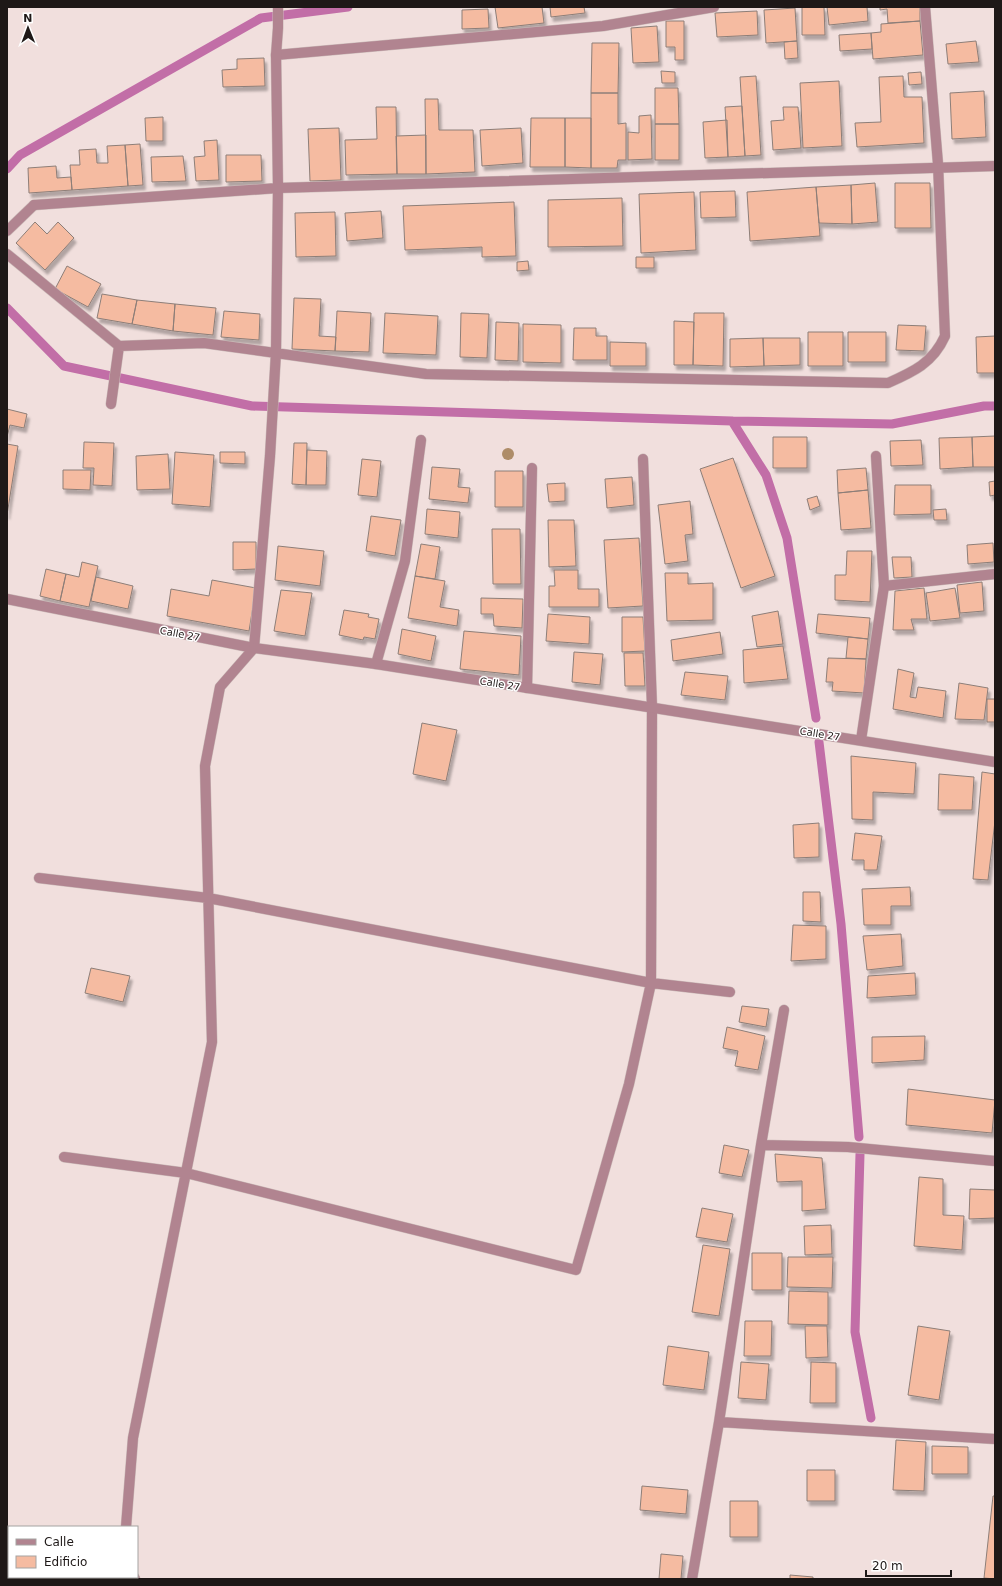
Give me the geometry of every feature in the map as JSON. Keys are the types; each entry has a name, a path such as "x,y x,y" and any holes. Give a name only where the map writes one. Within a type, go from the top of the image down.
{"street":[{"path":"126,1526 133,1438 212,1042 205,766 220,687 254,648 270,456 276,352 278,188 276,55 278,7"},
{"path":"276,55 603,26 714,7"},
{"path":"7,254 119,346 204,342 426,374 888,383 909,374 928,362 940,347 945,336 938,164 924,7"},
{"path":"7,231 34,205 278,188 995,166"},
{"path":"111,404 119,346"},
{"path":"376,664 405,561 421,440"},
{"path":"861,740 884,586 876,456"},
{"path":"64,1157 186,1173 576,1270 629,1084 650,983 652,707 643,459"},
{"path":"527,688 532,468"},
{"path":"884,586 995,574"},
{"name":"Calle 27","path":"7,599 254,648 376,664 995,762"},
{"path":"39,878 208,898 650,983 730,992"},
{"path":"692,1579 719,1422 784,1010"},
{"path":"762,1144 848,1147 995,1161"},
{"path":"719,1422 995,1439"}],"building":[{"path":"495,7 542,7 544,23 498,28"},
{"path":"550,7 584,7 585,13 551,17"},
{"path":"802,7 824,7 825,35 802,35"},
{"path":"827,7 867,7 868,21 829,25"},
{"path":"880,7 920,7 920,21 888,23 887,9 880,10"},
{"path":"795,8 797,41 766,43 764,10"},
{"path":"488,9 489,28 462,29 462,10"},
{"path":"757,11 758,35 717,37 715,13"},
{"path":"666,21 684,21 684,60 675,60 675,47 666,47"},
{"path":"920,21 923,55 873,59 871,33 881,32 881,24"},
{"path":"657,26 659,62 633,63 631,28"},
{"path":"871,33 872,49 840,51 839,35"},
{"path":"797,41 798,58 785,59 784,42"},
{"path":"976,41 979,62 948,64 946,44"},
{"path":"592,43 619,43 618,93 591,93"},
{"path":"264,58 265,86 223,87 222,70 237,69 237,59"},
{"path":"661,71 675,72 675,83 662,83"},
{"path":"921,72 922,84 909,85 908,73"},
{"path":"756,76 761,155 745,156 740,77"},
{"path":"903,76 904,97 922,97 924,143 857,147 855,123 881,122 879,77"},
{"path":"839,81 842,146 803,148 800,83"},
{"path":"655,88 678,88 679,124 655,124"},
{"path":"984,91 986,137 952,139 950,93"},
{"path":"591,93 618,93 618,124 626,123 626,160 618,160 617,168 591,168"},
{"path":"425,99 438,99 439,130 473,130 475,172 426,174"},
{"path":"742,106 745,156 728,157 725,107"},
{"path":"376,107 396,107 397,174 346,175 345,140 377,139"},
{"path":"783,107 798,107 801,148 773,150 771,121 784,120"},
{"path":"651,115 652,159 628,160 628,132 639,133 639,116"},
{"path":"163,117 163,141 146,141 145,118"},
{"path":"531,118 565,118 565,167 530,167"},
{"path":"565,118 591,118 591,168 565,167"},
{"path":"727,120 728,157 705,158 703,122"},
{"path":"655,124 679,124 679,160 655,160"},
{"path":"339,128 341,180 310,181 308,129"},
{"path":"521,128 523,163 482,166 480,130"},
{"path":"426,135 426,174 397,174 396,136"},
{"path":"217,140 219,180 196,181 194,157 205,156 204,141"},
{"path":"140,144 143,185 128,186 125,145"},
{"path":"125,145 128,186 72,190 70,165 80,165 79,150 96,149 97,163 108,163 107,146"},
{"path":"226,155 261,155 262,181 226,182"},
{"path":"183,156 186,181 152,182 151,157"},
{"path":"56,166 57,178 71,177 72,190 29,193 28,168"},
{"path":"875,183 878,222 852,224 851,185"},
{"path":"895,183 930,183 931,228 895,228"},
{"path":"851,185 852,224 819,223 816,187"},
{"path":"816,187 820,236 750,241 747,192"},
{"path":"735,191 736,217 701,218 700,192"},
{"path":"694,192 696,250 641,253 639,194"},
{"path":"622,198 623,246 548,247 548,200"},
{"path":"514,202 516,256 482,257 482,247 405,250 403,206"},
{"path":"381,211 383,238 347,241 345,213"},
{"path":"335,212 336,256 296,257 295,213"},
{"path":"35,222 47,234 58,222 74,238 45,270 16,243"},
{"path":"636,257 654,257 654,268 636,268"},
{"path":"528,261 529,270 517,271 517,262"},
{"path":"67,266 101,284 88,307 55,289"},
{"path":"102,294 137,300 132,324 97,318"},
{"path":"294,298 321,299 319,336 336,337 335,351 292,349"},
{"path":"137,300 175,304 173,331 132,324"},
{"path":"175,304 216,308 213,335 173,331"},
{"path":"224,311 260,314 259,340 221,337"},
{"path":"337,311 371,313 369,352 335,351"},
{"path":"385,313 438,316 436,355 383,353"},
{"path":"461,313 489,314 487,358 460,357"},
{"path":"694,313 724,313 723,366 693,365"},
{"path":"674,321 694,322 693,365 674,365"},
{"path":"496,322 519,323 518,361 495,360"},
{"path":"523,324 561,325 561,363 523,362"},
{"path":"898,325 926,326 924,351 896,350"},
{"path":"574,328 596,328 596,336 607,336 607,360 573,360"},
{"path":"808,332 843,332 843,366 808,366"},
{"path":"848,332 886,332 886,362 848,362"},
{"path":"995,336 995,373 977,373 976,337"},
{"path":"763,338 800,338 800,365 764,366"},
{"path":"763,338 764,366 730,367 730,339"},
{"path":"610,342 646,343 646,366 610,366"},
{"path":"7,409 27,414 24,428 10,425 7,437"},
{"path":"995,436 995,467 973,467 972,437"},
{"path":"773,437 807,437 807,468 773,468"},
{"path":"972,437 973,467 940,469 939,438"},
{"path":"921,440 923,465 891,466 890,441"},
{"path":"84,442 114,443 112,486 93,485 94,468 83,468"},
{"path":"294,443 307,443 306,485 292,484"},
{"path":"7,444 18,446 7,515"},
{"path":"307,450 327,451 326,485 306,485"},
{"path":"175,452 214,455 210,507 172,504"},
{"path":"220,452 245,452 245,464 220,463"},
{"path":"168,454 170,489 137,490 136,456"},
{"path":"733,458 775,576 741,588 700,469"},
{"path":"362,459 381,461 377,497 358,495"},
{"path":"432,467 460,469 458,487 470,488 468,503 429,499"},
{"path":"866,468 868,490 838,493 837,470"},
{"path":"63,470 91,470 90,490 63,489"},
{"path":"495,471 523,471 523,507 495,507"},
{"path":"632,477 634,505 607,508 605,479"},
{"path":"995,481 995,495 990,496 989,482"},
{"path":"565,483 565,501 549,502 547,484"},
{"path":"895,485 931,485 931,514 894,515"},
{"path":"868,490 871,528 841,530 838,493"},
{"path":"817,496 820,506 810,510 807,499"},
{"path":"690,501 693,534 685,535 688,561 665,564 658,505"},
{"path":"427,509 460,512 458,538 425,534"},
{"path":"946,509 947,520 934,520 933,510"},
{"path":"371,516 401,520 395,556 366,551"},
{"path":"548,520 574,520 576,566 549,567"},
{"path":"492,529 520,529 521,584 493,584"},
{"path":"639,538 643,606 608,608 604,540"},
{"path":"233,542 256,542 256,569 233,570"},
{"path":"993,543 994,562 968,564 967,545"},
{"path":"421,544 440,547 435,579 415,576"},
{"path":"278,546 324,551 320,586 275,580"},
{"path":"847,551 872,551 870,602 835,600 835,575 846,575"},
{"path":"892,557 911,557 912,577 894,578"},
{"path":"82,562 98,566 89,607 60,601 66,574 79,577"},
{"path":"46,569 66,574 60,601 40,596"},
{"path":"554,570 578,570 578,589 599,589 599,607 549,607 549,586 555,586"},
{"path":"665,573 688,573 688,584 713,583 713,620 667,621"},
{"path":"415,576 445,581 440,607 459,610 457,626 408,618"},
{"path":"96,577 133,586 128,609 91,601"},
{"path":"212,580 256,588 249,631 167,616 171,589 209,596"},
{"path":"982,582 984,611 960,613 957,585"},
{"path":"924,588 927,619 911,619 914,630 893,630 895,591"},
{"path":"955,588 960,618 930,621 926,593"},
{"path":"281,590 312,593 305,636 274,631"},
{"path":"481,598 523,599 522,628 494,626 493,614 481,614"},
{"path":"344,610 369,614 368,617 379,619 375,639 364,637 363,640 339,635"},
{"path":"778,611 783,644 757,647 752,616"},
{"path":"548,614 590,617 589,644 546,641"},
{"path":"818,614 870,618 868,639 816,633"},
{"path":"622,617 643,617 645,651 622,652"},
{"path":"402,629 436,636 431,661 398,654"},
{"path":"464,631 521,636 519,675 460,669"},
{"path":"720,632 723,654 673,661 671,640"},
{"path":"848,637 868,639 866,659 846,658"},
{"path":"783,646 788,679 744,683 743,650"},
{"path":"574,652 603,654 600,685 572,682"},
{"path":"624,653 643,653 645,686 625,686"},
{"path":"828,658 866,659 864,693 832,691 833,682 826,682"},
{"path":"898,669 914,673 910,697 916,698 918,687 946,691 943,718 893,709"},
{"path":"685,672 728,676 725,700 681,695"},
{"path":"959,683 988,688 984,720 955,719"},
{"path":"987,699 995,699 995,722 987,722"},
{"path":"422,723 457,730 446,781 413,774"},
{"path":"851,756 916,763 914,794 873,792 873,820 852,819"},
{"path":"982,772 995,774 995,821 988,880 973,879"},
{"path":"939,774 974,777 972,810 938,810"},
{"path":"819,823 819,857 794,858 793,825"},
{"path":"855,833 882,836 877,870 864,870 864,860 852,860"},
{"path":"910,887 911,906 891,906 891,925 864,925 862,889"},
{"path":"803,892 820,892 821,922 803,921"},
{"path":"793,925 826,926 826,959 791,961"},
{"path":"901,934 903,966 867,970 863,936"},
{"path":"91,968 130,976 123,1002 85,993"},
{"path":"915,973 916,995 867,998 868,976"},
{"path":"742,1006 769,1009 766,1027 739,1022"},
{"path":"727,1027 765,1036 758,1070 735,1066 738,1051 723,1048"},
{"path":"925,1036 924,1060 872,1063 872,1037"},
{"path":"908,1089 995,1100 992,1133 906,1125"},
{"path":"724,1145 749,1150 742,1177 719,1173"},
{"path":"775,1154 822,1158 826,1209 802,1211 802,1181 777,1182"},
{"path":"919,1177 943,1179 943,1215 964,1216 962,1250 914,1246"},
{"path":"970,1189 995,1190 995,1218 969,1219"},
{"path":"702,1208 733,1214 727,1242 696,1237"},
{"path":"831,1225 832,1254 805,1255 804,1226"},
{"path":"703,1245 730,1249 719,1316 692,1312"},
{"path":"752,1253 782,1253 782,1290 752,1290"},
{"path":"788,1257 833,1257 832,1288 787,1287"},
{"path":"789,1291 828,1292 828,1325 788,1324"},
{"path":"745,1321 772,1321 771,1356 744,1356"},
{"path":"805,1326 827,1326 828,1357 806,1358"},
{"path":"918,1326 950,1331 939,1400 908,1395"},
{"path":"668,1346 709,1352 704,1390 663,1385"},
{"path":"741,1362 769,1364 766,1400 738,1398"},
{"path":"811,1362 836,1363 836,1403 810,1403"},
{"path":"896,1440 926,1442 924,1491 893,1490"},
{"path":"932,1446 968,1447 968,1474 932,1474"},
{"path":"807,1470 835,1470 835,1501 807,1501"},
{"path":"642,1486 688,1490 686,1514 640,1510"},
{"path":"993,1496 995,1496 995,1579 984,1578"},
{"path":"730,1501 758,1501 758,1537 730,1537"},
{"path":"661,1554 683,1556 681,1579 659,1579"},
{"path":"790,1575 813,1577 813,1579 790,1579"}],"waterway":[{"path":"7,169 20,155 261,18 348,7"},
{"path":"7,308 64,366 252,406 732,421 892,424 984,406 995,406"},
{"path":"732,421 766,475 787,538 816,718"},
{"path":"819,742 841,924 859,1137"},
{"path":"860,1154 855,1332 871,1418"}]}
